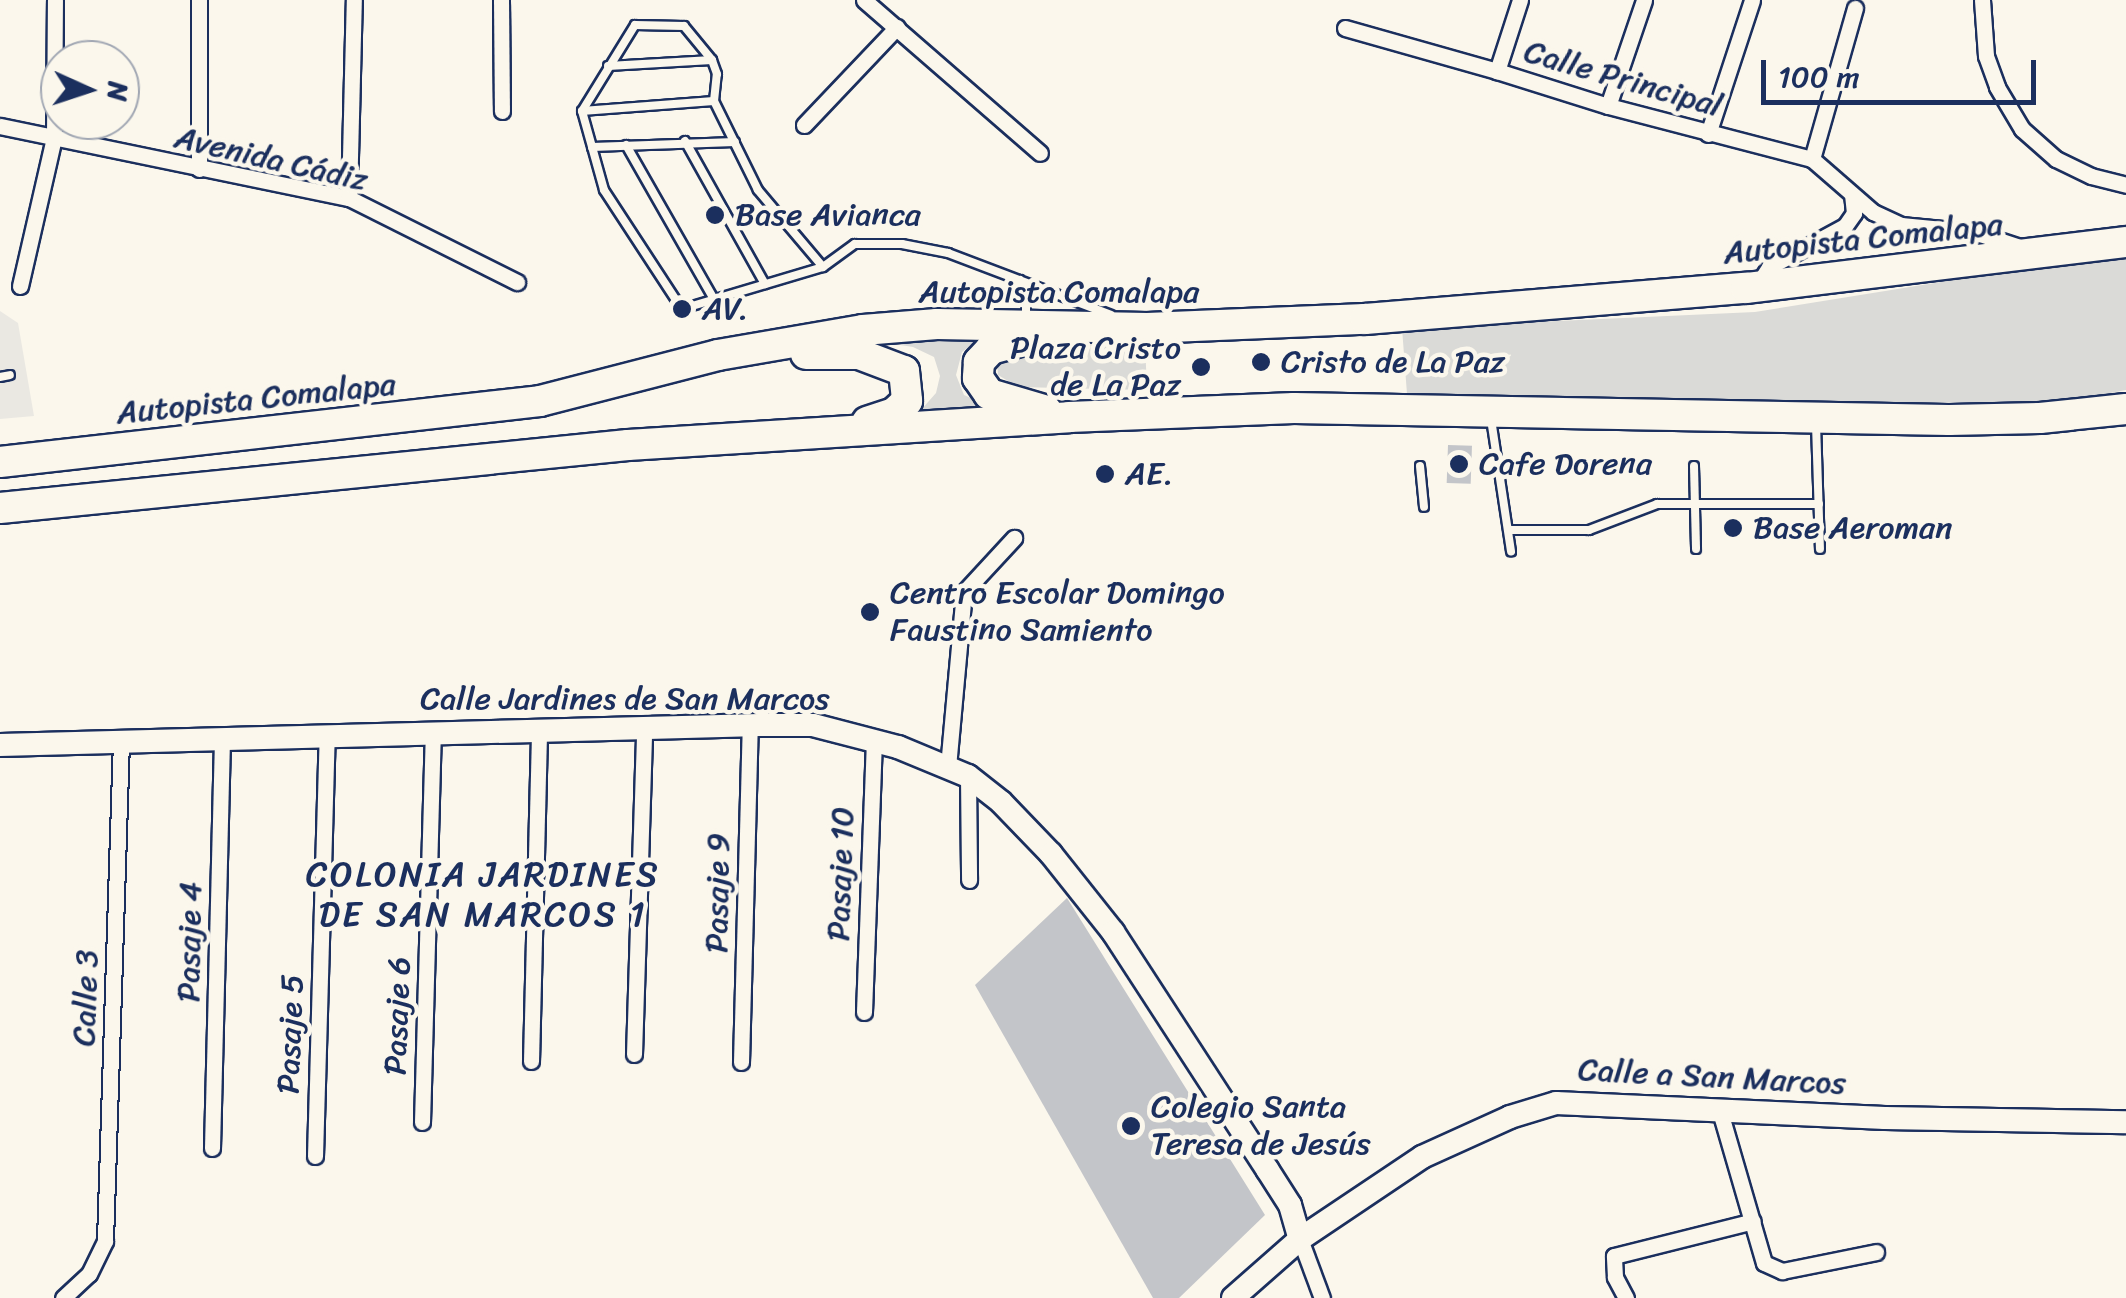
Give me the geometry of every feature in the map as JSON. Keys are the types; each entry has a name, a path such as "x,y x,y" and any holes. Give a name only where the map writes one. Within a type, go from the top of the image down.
{"highway":[{"name":"Autopista Comalapa","path":"8,458 540,401 718,355 863,330 937,324 1147,328 1365,320 1757,287 2126,242"},
{"path":"1069,417 989,394 978,378 980,362 990,349 1004,343 1087,328"},
{"path":"718,355 859,354 895,365 908,379 907,401 894,413 834,430 791,435"},
{"path":"0,508 628,444 1069,417 1294,408 1816,420 2040,418 2126,409"}],"main road":[{"name":"Calle Jardines de San Marcos","path":"0,745 327,733 750,725 813,726 874,738 958,772 1001,802 1050,854 1112,932 1290,1205 1300,1240"},
{"name":"Calle a San Marcos","path":"1232,1298 1300,1240 1422,1157 1510,1117 1556,1103 1886,1118 2126,1122"}],"street":[{"path":"55,0 55,40"},
{"path":"199,0 199,169"},
{"path":"349,198 354,0"},
{"path":"500,0 502,111"},
{"path":"864,0 1040,153"},
{"name":"Calle Principal","path":"1520,0 1497,71 1708,134 1812,159 1852,196 1900,225 1974,232 2038,255"},
{"path":"1608,106 1644,0"},
{"path":"1708,134 1752,0"},
{"path":"1982,0 1986,56 1997,87 2022,129 2056,159 2116,186 2126,186"},
{"path":"1812,159 1855,8"},
{"path":"804,125 897,28"},
{"path":"1345,28 1497,71"},
{"name":"Avenida Cádiz","path":"0,126 40,135"},
{"path":"20,286 54,140"},
{"name":"Avenida Cádiz","path":"63,140 349,198 517,282"},
{"path":"1757,287 1769,267 1845,226 1854,213 1852,196"},
{"path":"970,880 958,772 964,592 1014,538"},
{"name":"Pasaje 9","path":"741,1062 750,725"},
{"path":"634,1054 644,728"},
{"path":"531,1061 538,730"},
{"name":"Pasaje 6","path":"422,1122 434,732"},
{"name":"Pasaje 5","path":"315,1156 327,733"},
{"name":"Pasaje 4","path":"212,1148 222,738"},
{"name":"Pasaje 10","path":"864,1012 874,738"},
{"name":"Calle 3","path":"63,1298 99,1258 107,1210 121,739"},
{"path":"1719,1108 1764,1262 1772,1269 1876,1252"},
{"path":"1626,1298 1615,1277 1614,1256 1753,1221"},
{"path":"1300,1240 1322,1298"}],"lane":[{"path":"823,267 758,190 714,101 717,74 712,60 684,26 640,22 582,111 604,190 682,309 823,267 855,244 902,244 948,253 1147,328"},
{"path":"608,66 712,60"},
{"path":"582,111 714,101"},
{"path":"685,142 764,284"},
{"path":"592,147 735,142"},
{"path":"626,145 714,299"},
{"path":"1020,280 1026,292 1026,326"},
{"path":"1490,414 1510,551"},
{"path":"1816,420 1820,548"},
{"path":"1420,466 1424,507"},
{"path":"1694,466 1696,548"},
{"path":"1509,530 1589,530 1658,504 1819,504"},
{"path":"1589,530 1590,543"}],"shaded area":[{"path":"2126,252 2126,390 2064,402 1623,403 1407,394 1402,328 1755,312"},
{"path":"0,311 18,323 34,416 0,419"},
{"path":"991,331 962,352 956,375 964,395 994,408 901,418 921,410 936,393 940,376 934,357 913,347 869,340"},
{"path":"1145,343 1147,390 1018,387 998,375 997,359 1043,344"}],"building":[{"name":"Cafe Dorena","path":"1448,445 1472,446 1471,484 1447,483"},
{"name":"Colegio Santa Teresa de Jesús","path":"1067,898 1265,1215 1179,1298 1153,1298 975,985"}],"place":[{"name":"Base Avianca","path":"715,215"},
{"name":"AV.","path":"682,309"},
{"name":"Cristo de La Paz","path":"1261,362"},
{"name":"Plaza Cristo de La Paz","path":"1201,367"},
{"name":"Cafe Dorena","path":"1459,464"},
{"name":"AE.","path":"1105,474"},
{"name":"Base Aeroman","path":"1733,528"},
{"name":"Centro Escolar Domingo Faustino Samiento","path":"870,612"},
{"name":"Colegio Santa Teresa de Jesús","path":"1131,1126"}],"district":[{"name":"COLONIA JARDINES DE SAN MARCOS 1","path":"483,894"}]}
